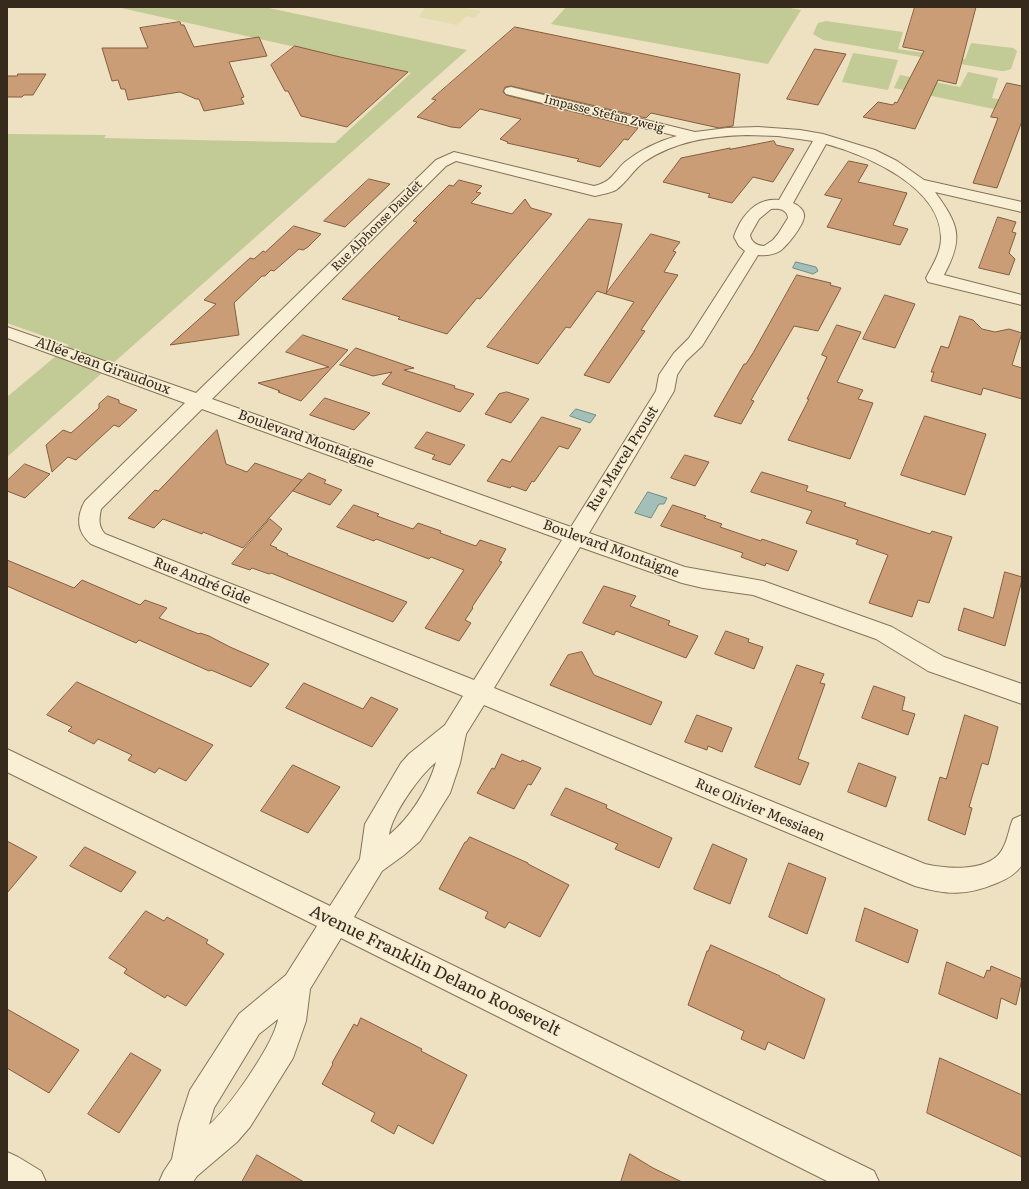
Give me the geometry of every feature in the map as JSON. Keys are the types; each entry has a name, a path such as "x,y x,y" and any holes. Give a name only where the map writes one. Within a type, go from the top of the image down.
{"street":[{"name":"Impasse Stefan Zweig","path":"511,91 696,136"},
{"path":"696,136 720,133 764,131 778,132 822,139 849,146 875,156 899,168 920,184 935,200 945,219 949,238 946,256 934,278 1022,300"},
{"name":"Rue Alphonse Daudet","path":"199,401 441,162 454,156 595,191 610,186 630,165 647,154 680,140 696,136"},
{"path":"784,204 822,139"},
{"path":"920,184 1022,207"},
{"path":"784,204 794,210 797,216 784,239 778,245 772,249 754,249 746,245 742,239 742,235 758,210 764,205 784,204"},
{"name":"Rue Marcel Proust","path":"373,862 378,824 396,792 418,762 454,732 665,390 668,374 680,357 696,342 754,249"},
{"name":"Allée Jean Giraudoux","path":"7,332 199,401"},
{"name":"Boulevard Montaigne","path":"199,401 690,577 755,587 884,633 936,664 1022,694"},
{"name":"Rue André Gide","path":"199,401 92,506 88,524 93,535 98,539 478,692"},
{"name":"Rue Olivier Messiaen","path":"478,692 896,867 933,879 952,883 970,881 1003,868 1010,861 1016,850 1022,827"},
{"name":"Rue Marcel Proust","path":"296,985 373,862 407,838 441,785 448,763 454,732"},
{"name":"Avenue Franklin Delano Roosevelt","path":"7,760 863,1182"},
{"path":"180,1174 226,1131 238,1116 283,1048 292,1021 296,985"},
{"path":"180,1174 198,1109 204,1094 249,1024 296,985"},
{"path":"7,1168 30,1182"}],"shaded area":[{"path":"425,7 459,7 481,11 474,18 466,16 457,25 419,17"}],"green space":[{"path":"117,7 264,7 467,50 7,457 7,397 69,345 7,323 7,134 106,135 104,138 335,143 411,73"},
{"path":"566,7 785,7 801,10 768,64 551,24"},
{"path":"826,21 903,32 898,49 965,59 971,43 1013,48 1017,51 1011,69 1001,71 823,40 813,34 818,23"},
{"path":"853,53 898,60 888,90 842,82"},
{"path":"968,72 998,78 992,98 1022,104 1022,115 894,88 900,75 960,87"}],"water":[{"path":"796,262 816,267 818,271 813,274 793,268"},
{"path":"576,409 596,415 590,423 570,416"},
{"path":"648,492 667,498 664,504 659,504 651,518 635,513"}],"building":[{"path":"915,7 976,7 956,84 938,80 915,129 863,117 878,102 893,105 895,102 897,103 924,51 903,47"},
{"path":"180,22 181,25 184,25 194,47 259,37 267,56 229,62 244,97 241,98 244,104 204,111 199,99 180,92 128,100 125,89 121,89 118,80 112,81 102,48 148,48 140,28"},
{"path":"515,27 740,74 733,126 719,128 651,113 646,118 511,86 505,87 503,92 506,95 638,128 628,140 624,139 600,167 577,161 579,159 507,143 508,142 500,139 521,119 480,109 460,128 451,127 417,117 436,100 432,99"},
{"path":"295,46 408,72 347,127 301,116 288,91 285,91 271,65"},
{"path":"815,49 846,54 818,105 787,99"},
{"path":"18,74 46,74 33,95 7,97 7,76 17,76"},
{"path":"1007,83 1022,86 1022,121 997,188 973,183 998,118 991,117"},
{"path":"774,141 776,145 794,149 773,182 753,177 732,203 708,197 710,194 663,182 681,158"},
{"path":"849,161 868,165 858,182 907,193 893,225 908,229 900,245 827,227 842,199 825,195"},
{"path":"369,179 390,184 345,227 324,221"},
{"path":"459,180 482,186 476,192 481,193 471,203 512,214 525,199 531,208 552,214 480,299 477,298 447,334 398,319 400,317 342,299 417,222 413,221 449,185 453,186"},
{"path":"998,217 1016,222 1012,232 1016,233 1009,253 1015,259 1009,275 979,268"},
{"path":"589,219 622,224 606,294 597,291 570,328 566,327 538,364 487,347"},
{"path":"294,226 321,234 308,247 303,250 299,249 274,271 271,270 265,276 262,276 234,303 239,335 170,345 216,304 204,300 250,258 254,259 263,251 265,252"},
{"path":"651,234 680,242 673,251 676,252 664,272 678,275 641,330 645,331 609,383 584,375 634,302 606,294"},
{"path":"797,275 831,283 830,285 841,288 818,331 794,326 751,400 754,401 741,424 714,416 744,364 746,364 753,353"},
{"path":"885,295 915,304 895,348 863,339"},
{"path":"960,316 973,320 982,329 995,332 1009,329 1022,333 1012,365 1022,368 1022,399 983,388 981,395 931,381 934,372 931,372 941,346 948,348"},
{"path":"837,325 861,332 837,382 863,390 858,399 873,403 850,459 788,440 809,399 807,399 827,357 822,355"},
{"path":"303,335 348,350 301,401 258,383 329,367 286,352"},
{"path":"356,348 414,368 404,370 455,386 454,388 474,394 460,412 382,384 392,372 373,376 340,365"},
{"path":"507,392 529,399 511,423 485,414 499,394"},
{"path":"108,396 119,400 119,403 137,410 119,427 114,425 76,460 68,457 52,472 46,445 63,430 71,433 99,408 99,404"},
{"path":"325,398 370,413 354,430 310,415"},
{"path":"925,416 986,434 965,495 901,475"},
{"path":"542,417 581,429 568,449 559,446 526,491 512,486 510,488 487,481 502,459 510,462"},
{"path":"217,430 226,464 247,472 255,463 302,480 243,548 203,532 202,534 163,519 154,528 128,518 155,490 158,491"},
{"path":"427,432 465,445 450,465 432,459 435,455 415,448"},
{"path":"685,455 709,462 695,486 671,478"},
{"path":"25,464 50,474 25,498 7,491 7,481"},
{"path":"762,472 808,486 806,491 846,503 844,506 930,534 932,531 952,537 929,603 918,600 912,617 869,603 888,555 856,544 858,540 806,523 812,511 751,492"},
{"path":"309,473 326,480 324,483 342,490 330,505 293,491"},
{"path":"354,505 379,514 377,516 413,529 418,523 476,546 480,540 506,549 499,561 502,562 465,620 471,623 459,641 425,628 464,570 431,557 429,559 376,539 374,541 337,527"},
{"path":"673,505 706,516 704,518 722,524 720,527 797,551 788,571 766,563 765,566 741,557 743,553 661,526"},
{"path":"270,519 282,529 270,545 277,548 276,549 288,554 287,555 407,602 393,622 271,573 269,574 252,568 250,570 232,564"},
{"path":"7,560 74,588 82,580 140,605 145,600 167,608 159,618 199,634 209,636 269,664 251,687 211,670 209,671 139,640 136,643 7,586"},
{"path":"1005,572 1022,577 1022,580 1005,646 958,630 964,608 993,618"},
{"path":"604,586 636,596 630,606 670,621 668,625 698,636 686,658 616,631 614,635 583,623"},
{"path":"726,631 749,639 748,642 763,647 754,669 715,654"},
{"path":"582,652 594,675 662,702 651,725 550,685 568,655"},
{"path":"797,665 824,674 820,683 825,684 798,759 809,763 800,785 755,767"},
{"path":"77,682 213,745 186,781 159,768 155,773 128,760 132,755 98,739 94,744 68,731 72,727 47,715"},
{"path":"304,683 363,709 371,697 398,709 372,747 286,708"},
{"path":"874,686 905,697 902,710 915,714 908,735 862,718"},
{"path":"697,715 732,728 722,752 708,746 707,750 685,742"},
{"path":"965,715 998,727 988,765 982,763 969,807 972,808 965,835 928,820 940,777 946,779"},
{"path":"502,754 541,768 531,785 528,784 514,809 477,793 492,768 494,769"},
{"path":"859,763 896,777 886,807 848,792"},
{"path":"293,765 340,787 308,833 261,811"},
{"path":"566,788 607,805 606,808 672,838 659,868 615,849 618,844 551,815"},
{"path":"470,837 528,863 569,885 540,937 509,922 505,928 485,918 488,912 439,889 465,842"},
{"path":"7,841 37,857 7,893"},
{"path":"713,844 747,859 730,904 694,889"},
{"path":"85,847 136,872 121,892 70,866"},
{"path":"789,863 826,878 807,934 769,917"},
{"path":"865,908 918,930 908,963 856,941"},
{"path":"146,911 164,921 167,917 208,940 206,943 224,954 186,1006 167,995 165,998 124,973 127,969 109,958"},
{"path":"711,945 780,976 825,999 804,1059 768,1042 765,1050 741,1039 744,1031 688,1005 707,951"},
{"path":"947,962 984,978 987,970 990,971 991,966 1022,979 1016,1005 1001,998 997,1019 939,994"},
{"path":"7,1009 79,1050 49,1093 7,1068"},
{"path":"361,1018 422,1049 421,1051 467,1075 433,1144 398,1125 394,1134 371,1121 375,1113 322,1084 354,1024 357,1026"},
{"path":"131,1053 161,1070 119,1133 88,1114"},
{"path":"940,1058 1022,1095 1022,1157 927,1113"},
{"path":"630,1154 653,1168 682,1182 621,1182"},
{"path":"257,1155 304,1182 242,1182"}]}
